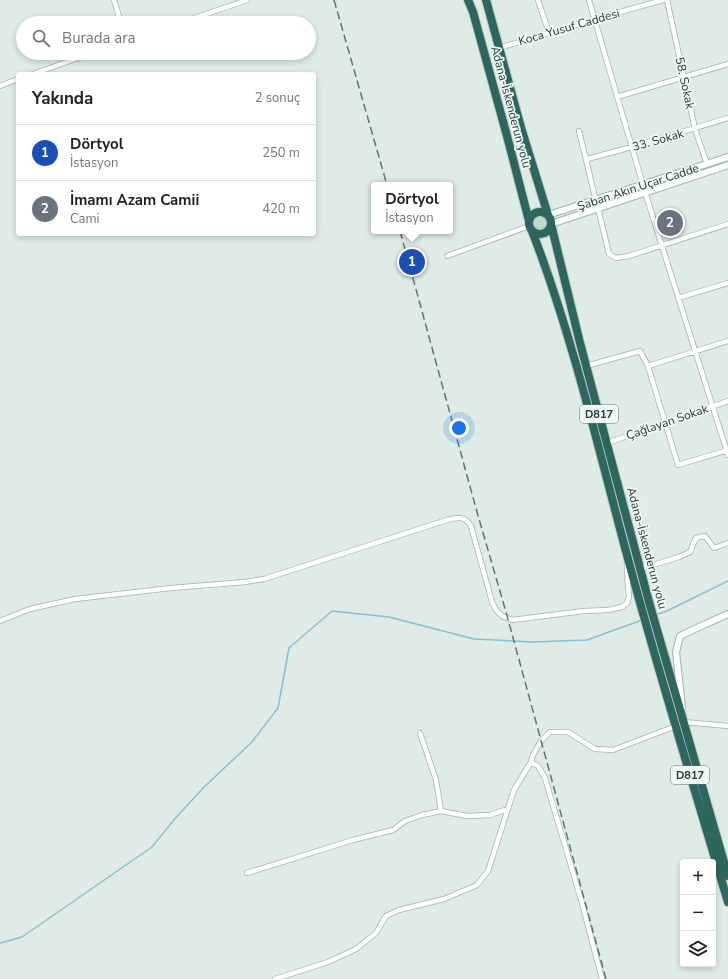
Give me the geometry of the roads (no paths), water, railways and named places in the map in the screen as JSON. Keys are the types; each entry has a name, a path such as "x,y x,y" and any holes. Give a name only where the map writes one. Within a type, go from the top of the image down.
{"highway":[{"name":"Adana-İskenderun yolu","path":"468,0 475,20 507,136 530,226"},
{"name":"Adana-İskenderun yolu","path":"486,0 522,131 548,215"},
{"path":"536,212 544,212 548,215 551,224 550,228 545,233 538,234 530,226 530,217 536,212"},
{"name":"Adana-İskenderun yolu","path":"551,224 586,366 640,569 728,876"},
{"name":"D817","path":"530,226 548,276 570,346 652,649 728,902"},
{"path":"676,726 684,722"}],"main road":[{"name":"Şaban Akın Uçar Cadde","path":"548,215 596,201 728,157"},
{"path":"551,224 728,165"},
{"path":"684,722 676,652 680,636 728,614"}],"street":[{"path":"114,0 119,16"},
{"path":"200,16 247,0"},
{"path":"538,0 549,32"},
{"path":"586,366 640,351 648,366 678,465 727,452 645,192 589,0"},
{"path":"640,0 642,6"},
{"name":"Koca Yusuf Caddesi","path":"499,48 549,32 663,0"},
{"name":"58. Sokak","path":"667,0 695,129 707,164"},
{"path":"39,72 72,60"},
{"path":"617,97 728,64"},
{"path":"0,86 16,80"},
{"name":"33. Sokak","path":"587,159 695,129 728,118"},
{"path":"579,131 596,201"},
{"path":"598,208 609,254 616,258 630,256 728,224"},
{"path":"447,256 530,226"},
{"path":"678,298 728,283"},
{"path":"648,366 728,341"},
{"name":"Çağlayan Sokak","path":"607,443 728,401"},
{"path":"0,621 30,609 75,599 264,579 351,550 456,518 465,519 471,526 489,593 496,610 502,616 512,620 608,610 622,607 627,603 630,597 627,572 628,559"},
{"path":"640,569 690,552 696,538 704,536 714,548 728,543"},
{"path":"684,722 728,726"},
{"path":"276,979 328,962 356,949 376,933 386,916 399,910 444,900 477,885 488,871 514,790 531,762 533,755 550,732 568,732 595,749 613,750 676,726"},
{"path":"420,733 436,780 441,812"},
{"path":"531,762 538,766 545,778 582,903 602,979"},
{"path":"247,873 353,840 393,830 405,820 441,812 467,816 490,815 508,809"}],"waterway":[{"path":"655,615 667,611 728,581"},
{"path":"0,943 22,937 152,847 204,787 251,743 278,708 289,648 332,611 389,617 474,639 533,642 587,640 642,620"}],"railway":[{"path":"334,0 386,182"},
{"path":"401,234 606,979"}],"place":[{"name":"İmamı Azam Camii","path":"670,223"},
{"name":"Dörtyol","path":"412,262"}]}
